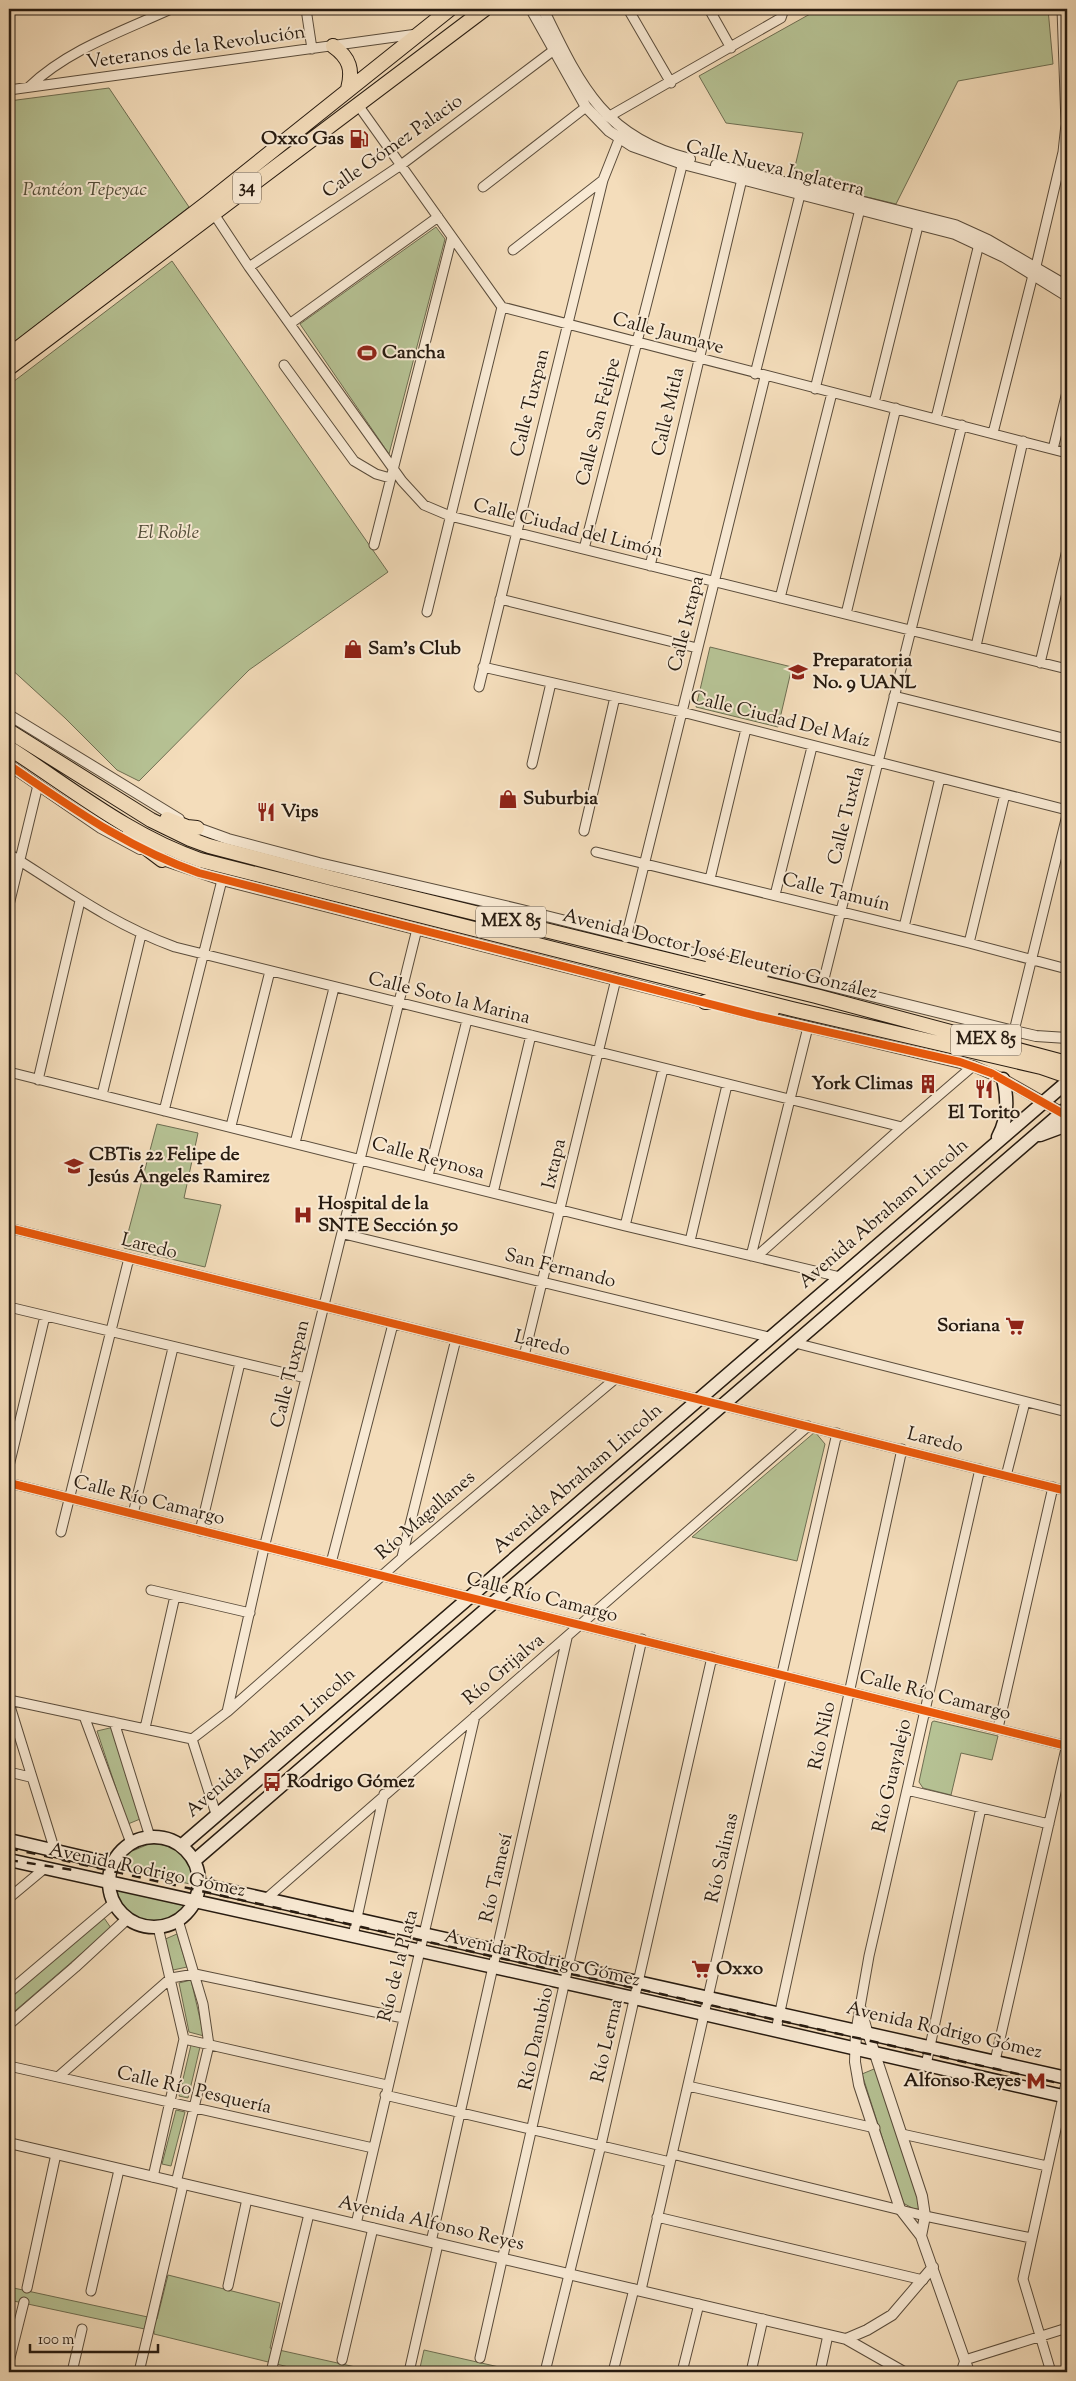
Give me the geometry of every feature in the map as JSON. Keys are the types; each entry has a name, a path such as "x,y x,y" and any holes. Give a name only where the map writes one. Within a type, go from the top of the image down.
{"main road":[{"name":"34","path":"9,368 210,209 348,90 450,9"},
{"name":"34","path":"9,355 358,104 484,9"},
{"path":"333,46 345,56 351,67 348,90"},
{"name":"Avenida Doctor José Eleuterio González","path":"9,731 170,831 232,853 816,996 1067,1063"},
{"name":"Avenida Doctor José Eleuterio González","path":"9,748 121,822 173,850 216,865 792,1008 1041,1067 1067,1076"},
{"path":"126,804 137,804 179,824 197,828"},
{"path":"121,822 130,836 162,860"},
{"path":"711,957 734,967 799,984 816,996"},
{"path":"705,1002 720,1000 775,1012 792,1008"},
{"path":"995,1144 1002,1131 1006,1113 1006,1091 1003,1079"},
{"name":"Avenida Abraham Lincoln","path":"181,1846 1067,1082"},
{"path":"194,1861 963,1197 1031,1139 1066,1116"},
{"path":"969,1165 972,1176 983,1180"},
{"path":"955,1177 964,1187 963,1197"},
{"path":"150,1837 172,1840 181,1846 194,1861 199,1884 195,1900 188,1911 178,1920 158,1927 137,1924 127,1919 114,1903 109,1882 112,1864 117,1856 131,1843 150,1837"},
{"name":"Avenida Rodrigo Gómez","path":"9,1840 112,1864"},
{"name":"Avenida Rodrigo Gómez","path":"9,1860 421,1950 1065,2097"},
{"name":"Avenida Rodrigo Gómez","path":"199,1884 1067,2078"}],"street":[{"path":"29,87 46,72 72,56 171,9"},
{"path":"306,9 312,49"},
{"name":"Calle Nueva Inglaterra","path":"531,9 586,107 621,134 684,161 742,179 801,190 860,209 920,220 978,244 1067,286"},
{"name":"Calle Nueva Inglaterra","path":"543,9 584,87 621,134"},
{"path":"628,9 671,83"},
{"path":"709,9 730,48"},
{"path":"608,117 671,83 781,18 784,14 784,9"},
{"path":"993,433 1064,152 1067,88 1062,9"},
{"name":"Veteranos de la Revolución","path":"9,90 417,34"},
{"name":"Calle Gómez Palacio","path":"249,267 401,165 554,50"},
{"path":"358,104 502,307 427,612"},
{"path":"483,187 586,107"},
{"name":"Calle Tuxpan","path":"479,687 603,180 621,134"},
{"name":"Calle Nueva Inglaterra","path":"684,161 972,232 1035,271 1067,296"},
{"name":"Calle San Felipe","path":"584,550 684,161"},
{"name":"Calle Mitla","path":"650,566 742,179"},
{"path":"513,250 603,180"},
{"name":"Calle Ixtapa","path":"626,938 714,582 801,190"},
{"name":"Calle Ciudad del Limón","path":"210,209 392,468 424,504 450,516 1067,669"},
{"path":"815,389 860,209"},
{"path":"291,323 438,217"},
{"path":"874,402 920,220"},
{"path":"374,545 452,237"},
{"path":"936,418 978,244"},
{"name":"Calle Jaumave","path":"502,307 1067,453"},
{"path":"284,365 354,460 376,474 390,478"},
{"path":"1054,449 1067,392"},
{"path":"780,598 832,393"},
{"path":"846,614 896,408"},
{"name":"Calle Tuxtla","path":"823,983 962,425"},
{"path":"976,646 1023,441"},
{"path":"1040,662 1067,550"},
{"path":"500,599 698,648"},
{"name":"Calle Ciudad Del Maíz","path":"484,667 682,712 812,747 1067,810"},
{"path":"532,764 551,683"},
{"path":"894,696 1067,739"},
{"path":"584,831 615,697"},
{"path":"9,715 197,828 228,839 318,863 522,910 626,938 823,983 1014,1031 1036,1036 1067,1038"},
{"path":"710,879 746,729"},
{"path":"775,895 812,747"},
{"path":"9,765 101,828 162,860 222,880 808,1028 973,1066 1003,1079 1066,1116"},
{"path":"904,927 940,778"},
{"path":"9,905 38,785"},
{"path":"969,943 1005,794"},
{"path":"1014,1031 1033,960 1067,815"},
{"name":"Calle Tamuín","path":"596,852 969,943 1067,969"},
{"name":"Calle Soto la Marina","path":"9,854 80,901 141,935 203,955 902,1127"},
{"path":"164,1111 222,880"},
{"path":"38,1080 80,901"},
{"name":"Calle Tuxpan","path":"227,1712 264,1548 344,1234 417,929"},
{"path":"102,1096 141,935"},
{"path":"231,1126 270,971"},
{"name":"Ixtapa","path":"524,1356 616,979"},
{"path":"295,1143 334,988"},
{"path":"428,1176 467,1020"},
{"path":"754,1256 808,1028"},
{"path":"493,1193 531,1035"},
{"path":"754,1256 973,1066"},
{"path":"626,1226 663,1069"},
{"name":"Calle Reynosa","path":"9,1072 626,1226 840,1277"},
{"path":"690,1241 727,1085"},
{"name":"Laredo","path":"9,1228 1067,1491"},
{"name":"San Fernando","path":"344,1234 769,1337"},
{"path":"61,1532 129,1258"},
{"path":"9,1307 173,1348 306,1378"},
{"path":"9,1466 45,1316"},
{"path":"331,1563 392,1324"},
{"path":"402,1558 456,1339"},
{"path":"795,1343 1067,1412"},
{"path":"133,1514 173,1348"},
{"path":"200,1531 240,1363"},
{"name":"Río Magallanes","path":"192,1739 227,1712 402,1558 615,1379"},
{"path":"1006,1476 1025,1402"},
{"name":"Río Grijalva","path":"266,1899 384,1794 567,1638 808,1426"},
{"name":"Río Salinas","path":"613,2372 657,2217 837,1434"},
{"name":"Río Nilo","path":"776,2030 902,1449"},
{"name":"Río Guayalejo","path":"862,2032 860,2003 980,1469"},
{"name":"Calle Río Camargo","path":"9,1483 264,1548 581,1624 1067,1745"},
{"path":"998,1728 1053,1487"},
{"path":"151,1590 250,1613"},
{"path":"145,1728 175,1596"},
{"name":"Río Tamesí","path":"409,2372 460,2113 567,1638"},
{"name":"Río Danubio","path":"480,2358 566,1984 642,1639"},
{"name":"Río Lerma","path":"545,2372 601,2145 712,1657"},
{"path":"55,1851 30,1777 9,1701 192,1739 216,1814"},
{"path":"84,1716 131,1843"},
{"name":"Río de la Plata","path":"356,2224 387,2085 421,1950 475,1716"},
{"path":"114,1722 150,1837"},
{"path":"995,2061 1067,1745"},
{"path":"9,1772 30,1777"},
{"path":"907,1790 1049,1824"},
{"path":"353,1936 384,1794"},
{"path":"926,2064 981,1808"},
{"path":"9,1898 45,1868"},
{"path":"9,1992 114,1903"},
{"path":"10,2022 75,1967 127,1919"},
{"path":"139,2372 209,2045 207,2023 195,1974 178,1920"},
{"path":"154,2178 172,2102 184,2039 158,1927"},
{"path":"58,2077 171,1978 195,1974 403,2018"},
{"path":"862,2032 855,2049 859,2085 875,2128 900,2209 921,2236 969,2372"},
{"path":"862,2032 874,2053 902,2134 925,2216 921,2236"},
{"path":"184,2039 387,2085"},
{"name":"Calle Río Pesquería","path":"9,2066 373,2148"},
{"path":"1050,2372 1023,2279 1047,2166 1065,2097 1067,2078"},
{"path":"688,2086 875,2128"},
{"path":"385,2095 601,2145 671,2158 925,2216 1031,2238"},
{"path":"902,2134 1047,2166"},
{"name":"Avenida Alfonso Reyes","path":"9,2143 764,2318 846,2339 891,2368 904,2372"},
{"path":"26,2288 56,2154"},
{"path":"91,2291 119,2170"},
{"path":"228,2286 247,2199"},
{"path":"272,2372 310,2214"},
{"path":"657,2217 923,2280"},
{"path":"342,2360 373,2228"},
{"path":"846,2339 867,2330 892,2315 933,2268"},
{"path":"9,2362 24,2302"},
{"path":"682,2372 699,2304"},
{"path":"751,2372 764,2318"},
{"path":"965,2360 1067,2328"},
{"path":"72,2372 82,2329"},
{"path":"820,2372 828,2335"},
{"path":"962,2372 965,2360"}],"green space":[{"path":"819,9 1048,9 1053,64 958,81 896,204 792,179 803,133 726,123 699,76"},
{"name":"Pantéon Tepeyac","path":"109,88 189,207 9,346 9,101"},
{"path":"436,227 445,239 389,454 300,324"},
{"name":"El Roble","path":"172,261 388,572 249,670 139,781 117,770 65,718 9,667 9,385"},
{"path":"710,647 792,667 778,727 696,707"},
{"path":"157,1124 198,1133 184,1198 221,1205 205,1267 124,1248"},
{"path":"815,1432 825,1444 797,1561 692,1537"},
{"path":"932,1722 998,1736 992,1760 961,1753 951,1795 923,1788 919,1782"},
{"path":"114,1727 145,1817 128,1824 97,1731"},
{"path":"149,1844 167,1846 182,1854 191,1867 195,1885 115,1868 130,1852"},
{"path":"113,1888 186,1904 177,1914 167,1920 156,1923 144,1922 133,1918 124,1910 117,1900"},
{"path":"102,1915 111,1928 9,2016 9,1995"},
{"path":"177,1934 187,1967 173,1970 163,1940"},
{"path":"191,1980 204,2036 189,2032 179,1983"},
{"path":"191,2045 200,2047 188,2098 179,2096"},
{"path":"874,2069 880,2072 922,2209 914,2209 903,2203 862,2074"},
{"path":"176,2110 185,2112 171,2166 162,2164"},
{"path":"168,2275 280,2303 270,2348 378,2372 309,2372 154,2334 154,2331 9,2300 9,2287 157,2319"},
{"path":"424,2350 521,2372 419,2372"}],"railway":[{"path":"9,1848 1067,2085"},
{"path":"9,1860 80,1871"}],"cycle path":[{"path":"9,765 77,811 124,839 173,863 199,873 757,1016 960,1062 991,1073 1067,1116"},
{"path":"9,1228 1067,1491"},
{"path":"9,1483 1067,1746"}],"place":[{"name":"Oxxo Gas","path":"359,139"},
{"name":"Cancha","path":"367,353"},
{"name":"Sam's Club","path":"353,649"},
{"name":"Preparatoria No. 9 UANL","path":"798,672"},
{"name":"Suburbia","path":"508,799"},
{"name":"Vips","path":"266,812"},
{"name":"York Climas","path":"928,1084"},
{"name":"El Torito","path":"984,1089"},
{"name":"CBTis 22 Felipe de Jesús Ángeles Ramirez","path":"74,1166"},
{"name":"Hospital de la SNTE Sección 50","path":"303,1215"},
{"name":"Soriana","path":"1015,1326"},
{"name":"Rodrigo Gómez","path":"272,1782"},
{"name":"Oxxo","path":"701,1969"},
{"name":"Alfonso Reyes","path":"1036,2081"}]}
